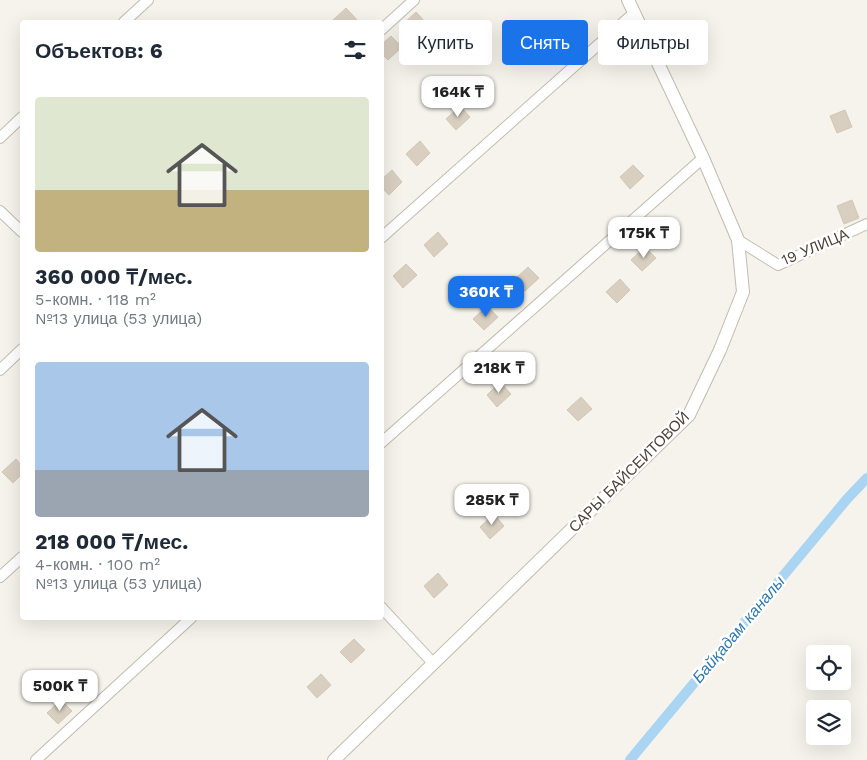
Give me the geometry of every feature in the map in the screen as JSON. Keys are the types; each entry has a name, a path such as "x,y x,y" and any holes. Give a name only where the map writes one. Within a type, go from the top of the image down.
{"street":[{"path":"126,20 148,0"},
{"path":"384,27 414,0"},
{"name":"САРЫ БАЙСЕИТОВОЙ","path":"334,760 689,416 720,350 743,292 738,240 704,158 628,0"},
{"path":"384,235 634,13"},
{"path":"0,138 20,119"},
{"path":"384,441 704,158"},
{"path":"0,211 20,230"},
{"name":"19 УЛИЦА","path":"738,240 778,265 867,224"},
{"path":"0,370 20,351"},
{"path":"0,577 20,559"},
{"path":"384,610 433,663"},
{"path":"36,760 188,620"}],"building":[{"path":"346,8 357,20 333,20"},
{"path":"416,12 423,20 407,20"},
{"path":"391,36 399,44 399,50 388,60 384,56 384,42"},
{"path":"460,106 470,117 456,130 446,119"},
{"path":"845,110 852,127 837,133 830,116"},
{"path":"420,141 430,153 417,166 406,154"},
{"path":"633,165 644,176 630,189 620,177"},
{"path":"392,170 402,182 389,195 384,190 384,177"},
{"path":"852,200 859,218 844,224 837,206"},
{"path":"438,232 448,244 434,257 424,245"},
{"path":"645,247 656,258 642,271 631,260"},
{"path":"406,264 417,275 403,288 393,276"},
{"path":"528,267 539,278 525,291 514,280"},
{"path":"620,279 630,290 617,303 606,292"},
{"path":"487,306 498,317 484,330 473,319"},
{"path":"500,382 511,394 497,407 487,395"},
{"path":"581,397 592,409 578,421 567,410"},
{"path":"16,459 20,464 20,476 13,483 2,472"},
{"path":"494,514 504,526 490,539 480,527"},
{"path":"438,573 448,585 434,598 424,586"},
{"path":"354,639 365,650 351,663 340,652"},
{"path":"321,674 331,685 317,698 307,687"},
{"path":"61,700 72,711 58,724 47,713"}],"waterway":[{"name":"Байқадам каналы","path":"630,760 847,499 867,478"}]}
